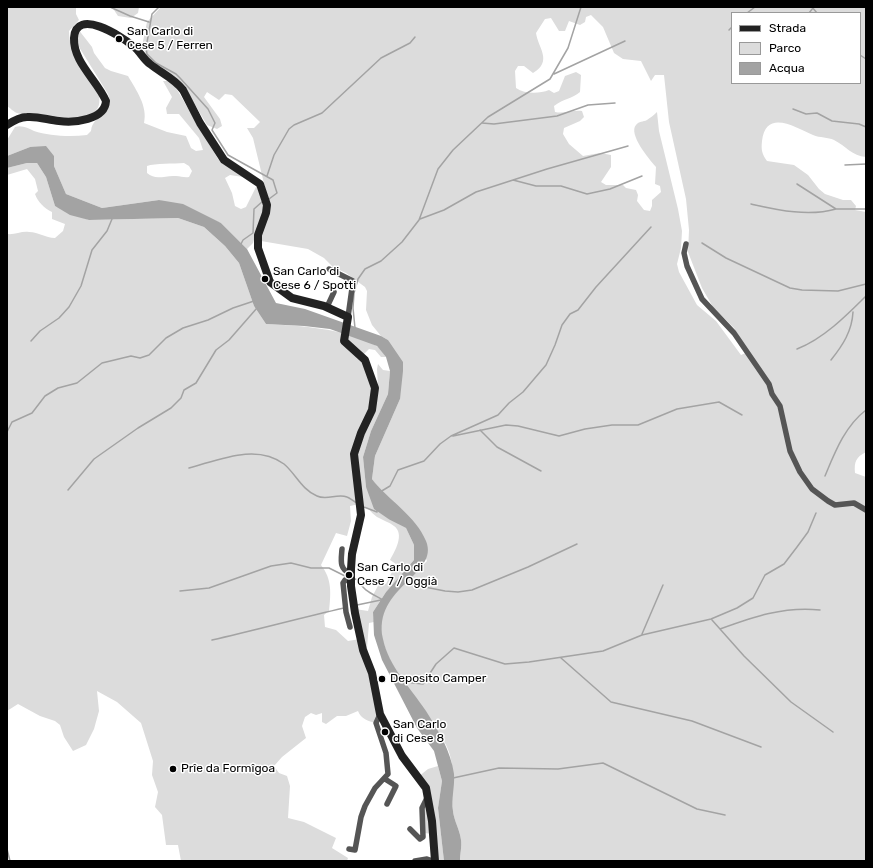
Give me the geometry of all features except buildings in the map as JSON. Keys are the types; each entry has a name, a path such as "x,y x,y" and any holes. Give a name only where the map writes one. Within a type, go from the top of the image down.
{"street":[{"path":"7,125 27,117 67,121 85,119 100,113 106,100 81,60 74,39 76,29 80,25 100,26 124,39 135,47 148,63 177,82 183,90 216,150 224,160 257,180 264,194 267,205 257,242 261,260 276,288 292,298 327,308 348,319"},
{"path":"686,244 684,253 687,266 702,299 734,333 769,384 772,394 780,406 790,451 800,472 812,489 828,501 835,505 854,503 866,510"},
{"path":"328,269 353,280 348,319 343,337 348,346 366,360 375,388 372,410 361,433 354,454 360,515 352,554 351,578 360,638 372,673 380,714 402,756 423,782 427,798 432,822 434,861 427,859 415,861"},
{"path":"327,308 334,292"},
{"path":"342,549 342,567 351,578"},
{"path":"350,627 346,612 343,583 345,580 351,578"},
{"path":"349,849 355,850 360,822 365,806 375,788 385,779 388,774 389,766 383,742 376,724 380,714"},
{"path":"385,779 396,786 387,804"},
{"path":"410,829 420,839 423,837 422,808 427,798"}],"green space":[{"path":"7,7 76,7 76,14 79,20 69,31 70,39 72,48 79,63 98,92 99,103 95,111 88,116 66,118 19,114 7,106"},
{"path":"112,7 139,7 138,13 131,18 118,16"},
{"path":"161,7 866,7 866,157 853,153 834,140 816,136 783,123 769,125 765,131 762,147 763,154 767,161 794,165 808,175 825,194 843,200 851,200 856,206 855,210 866,212 866,452 858,458 855,463 855,473 866,477 866,861 460,861 461,842 453,811 452,769 449,753 438,731 396,670 387,654 382,638 381,623 386,606 399,589 427,561 405,514 381,491 372,479 375,456 400,399 388,340 381,336 372,325 366,310 367,291 365,287 346,273 333,267 324,258 308,249 261,241 261,233 269,204 253,138 247,128 254,128 260,122 232,95 225,94 219,100 207,92 204,97 220,119 222,126 217,129 207,125 182,83 149,60 142,46 147,22","holes":["591,15 603,27 614,53 623,59 641,61 651,81 655,75 664,75 669,122 686,199 689,230 688,252 702,288 713,307 734,328 748,352 741,355 716,321 697,305 679,272 677,264 681,248 682,231 659,131 657,112 647,120 637,124 634,129 640,146 656,167 655,184 660,186 661,192 652,200 650,211 644,210 637,201 638,195 636,190 626,188 623,185 606,185 601,182 611,167 611,155 600,153 583,156 569,144 563,134 564,128 580,121 584,117 582,111 562,113 555,112 554,106 580,92 581,75 576,72 565,76 559,91 554,93 549,90 537,93 528,92 516,88 515,71 518,66 524,66 533,73 542,64 543,54 536,33 545,19 551,18 559,31 565,31 569,21 580,25 585,22 586,17"]},
{"path":"78,29 92,47 94,53 105,68 128,76 143,104 145,117 144,123 167,132 186,136 191,148 196,151 203,150 199,138 179,114 167,114 166,108 172,97 163,81 169,81 176,88 218,159 243,177 230,175 225,178 232,193 235,206 241,209 246,207 257,185 264,207 253,243 247,249 221,223 159,200 102,208 66,194 54,166 54,156 30,147 7,156 7,140 15,127 23,127 40,133 53,135 87,135 91,131 96,121 107,110 110,101 108,94 79,47 77,40","holes":["184,163 189,166 192,171 189,177 154,177 147,173 147,166 150,165"]},
{"path":"27,163 37,163 46,177 55,206 89,220 178,218 204,227 225,246 239,263 254,306 266,324 336,331 362,339 375,345 386,357 381,357 375,350 369,349 362,356 378,387 378,364 383,370 390,371 388,394 371,431 363,457 366,487 390,520 406,528 414,545 414,560 386,592 373,612 374,622 369,623 367,648 380,714 376,723 363,718 358,711 346,716 337,716 326,724 322,722 322,713 316,715 311,713 305,717 302,726 306,738 282,757 274,766 279,773 287,776 290,786 288,818 304,822 336,838 332,848 348,858 347,861 181,861 178,845 166,845 162,815 155,807 158,792 152,775 153,761 141,723 117,702 97,691 99,711 94,729 86,745 73,751 64,737 60,725 55,721 40,716 18,704 7,711 7,234 33,232 55,238 63,231 65,224 52,219 52,212 44,207 38,200 35,194 38,191 35,179 27,169 7,175 7,168","holes":["359,504 377,517 394,526 399,533 399,538 390,560 396,564 386,584 380,582 372,597 368,611 355,609 360,639 348,641 336,630 325,627 324,615 329,611 330,586 325,570 321,565 336,533 347,536 351,521 350,506"]},
{"path":"438,766 442,781 438,808 444,861 435,861 434,834 424,833 422,819 427,798 418,777 428,769"}],"water":[{"path":"46,146 54,156 54,166 66,194 102,208 159,200 183,204 221,223 247,249 276,303 305,309 381,336 388,340 403,362 400,399 375,456 372,479 416,524 426,541 428,553 424,563 395,594 387,607 382,621 383,639 395,668 431,718 450,757 454,774 452,802 453,811 461,842 460,861 444,861 438,808 442,781 434,751 417,728 382,660 374,635 373,612 386,592 414,560 414,545 406,528 390,520 374,509 366,487 363,457 371,431 388,394 390,371 386,357 377,346 330,329 266,324 254,306 239,263 225,246 204,227 178,218 89,220 70,215 55,206 46,177 37,163 27,163 7,168 7,156 30,147"}],"waterway":[{"path":"110,7 130,16 149,22"},
{"path":"159,7 152,14 146,48 147,54 156,63 176,74 208,109 215,123 212,130 228,155 273,180 277,193 269,199"},
{"path":"355,328 353,308 354,293 358,279 365,269 381,261 402,242 419,220 438,169 453,150 488,117 550,79 568,48 581,7"},
{"path":"748,12 755,7"},
{"path":"812,7 816,12"},
{"path":"810,12 813,8"},
{"path":"267,176 274,155 289,129 294,125 322,113 381,58 410,43 415,37"},
{"path":"554,74 625,41"},
{"path":"861,56 866,59"},
{"path":"482,123 494,124 557,116 588,105 615,103"},
{"path":"793,109 806,114 817,113 832,121 859,124 866,127"},
{"path":"420,219 444,210 476,192 547,169 628,146"},
{"path":"845,165 866,164"},
{"path":"513,180 536,186 561,186 587,194 610,189 642,176"},
{"path":"797,184 836,209 866,209"},
{"path":"241,244 243,240 253,233 254,209 263,201"},
{"path":"751,204 804,213 836,209"},
{"path":"31,341 40,331 59,318 69,307 81,286 92,250 107,231 112,219"},
{"path":"380,492 390,486 398,470 424,461 440,444 451,436 498,415 509,403 523,392 546,365 562,325 570,314 578,310 596,287 651,227"},
{"path":"702,243 726,258 790,288 802,290 838,291 866,284"},
{"path":"797,349 807,345 825,333 866,296"},
{"path":"7,432 12,422 32,413 45,396 58,388 77,383 102,363 131,356 140,358 149,355 166,338 183,328 208,320 233,308 254,301"},
{"path":"68,490 94,459 138,428 171,408 181,398 184,390 196,383 216,350 229,340 257,308"},
{"path":"831,360 849,332 853,312"},
{"path":"453,436 506,425 518,426 559,436 585,429 612,425 638,425 677,409 719,402 742,415"},
{"path":"825,476 841,440 852,424 866,410"},
{"path":"480,430 497,447 541,471"},
{"path":"189,468 237,455 262,455 273,458 284,464 307,490 317,496 324,498 343,496 348,497 357,503"},
{"path":"364,507 377,512 377,510"},
{"path":"404,682 423,684 436,664 454,648 505,664 529,662 603,651 642,635 711,619 737,608 753,598 765,575 784,564 797,547 808,532 816,513"},
{"path":"404,583 445,591 458,592 472,590 528,567 577,544"},
{"path":"180,591 209,588 271,566 291,563 311,568 329,568 347,577"},
{"path":"355,579 358,580 365,590 383,600"},
{"path":"642,634 663,585"},
{"path":"357,605 381,600"},
{"path":"212,640 344,608"},
{"path":"720,629 744,620 781,611 807,609 820,610"},
{"path":"712,620 744,656 791,702 833,732"},
{"path":"561,658 611,702 692,721 761,747"},
{"path":"453,778 499,768 558,769 603,763 697,809 725,815"},
{"path":"7,849 10,861"}],"place":[{"name":"San Carlo di Cese 5 / Ferren","path":"119,39"},
{"name":"San Carlo di Cese 6 / Spotti","path":"265,279"},
{"name":"San Carlo di Cese 7 / Oggià","path":"349,575"},
{"name":"Deposito Camper","path":"382,679"},
{"name":"San Carlo di Cese 8","path":"385,732"},
{"name":"Prîe da Formîgoa","path":"173,769"}]}
